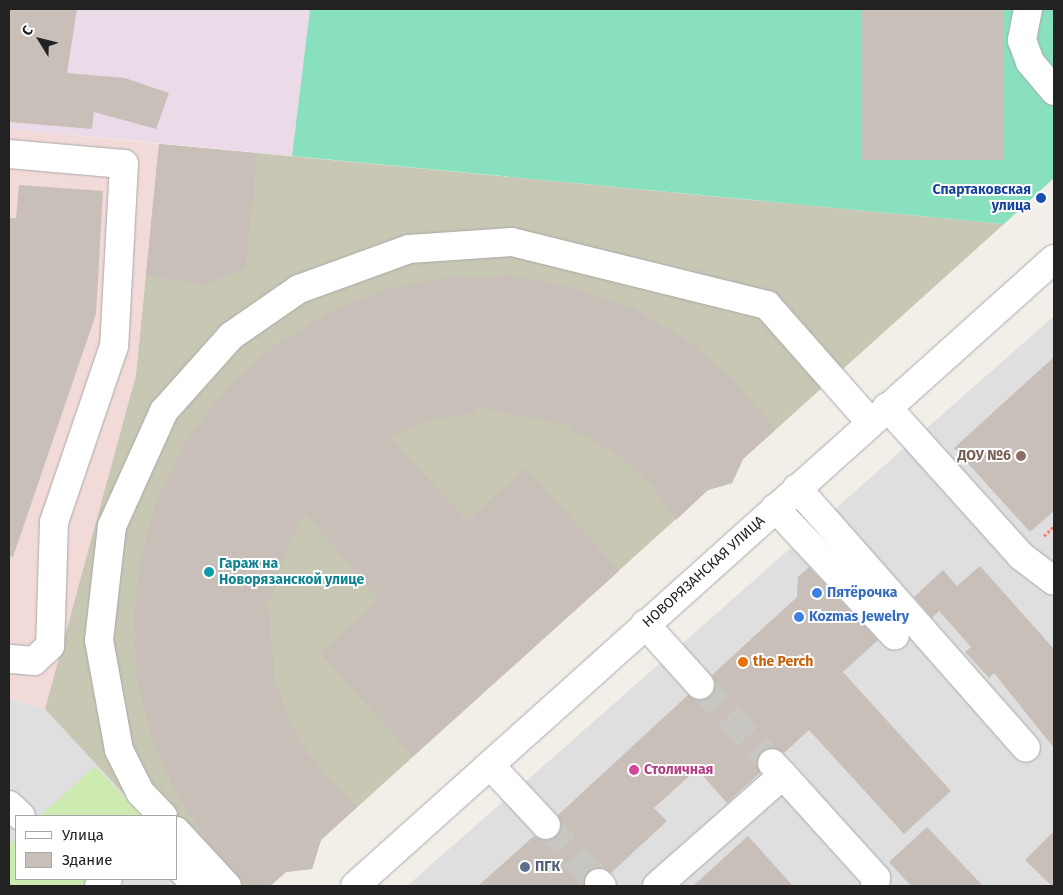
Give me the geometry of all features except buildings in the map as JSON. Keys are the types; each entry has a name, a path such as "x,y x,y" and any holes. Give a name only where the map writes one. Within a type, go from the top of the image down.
{"street":[{"path":"1028,9 1022,40 1030,62 1054,91"},
{"path":"9,154 124,164 114,346 54,522 50,646 34,661 9,659"},
{"path":"161,815 140,792 119,750 99,640 112,526 164,411 231,336 299,289 409,249 512,242 767,305 1021,556 1054,581"},
{"name":"НОВОРЯЗАНСКАЯ УЛИЦА","path":"355,886 1054,259"},
{"path":"797,488 1026,748"},
{"path":"775,508 896,636"},
{"path":"645,624 700,684"},
{"path":"490,765 546,825"},
{"path":"657,886 777,769 876,878 875,886"},
{"path":"9,805 20,815"},
{"path":"178,833 227,886"},
{"path":"178,866 197,886"}],"shaded area":[{"path":"9,9 310,9 292,156 9,129"},
{"path":"9,129 159,144 136,375 45,709 9,698"},
{"path":"159,144 1004,224 743,459 732,483 708,490 321,840 312,869 286,872 270,886 210,886 178,853 178,815 143,815 45,709 136,375"},
{"path":"1054,316 1054,886 407,886"},
{"path":"9,698 45,709 143,815 15,815 15,880 178,879 210,886 9,886"}],"green space":[{"path":"310,9 1054,9 1054,178 1004,224 292,156"},
{"path":"95,766 141,815 41,815"},
{"path":"15,839 15,880 94,880 86,886 9,886 9,845"}],"tunnel":[{"path":"700,685 772,763"},
{"path":"546,825 599,883"}],"place":[{"name":"Спартаковская улица","path":"1041,198"},
{"name":"ДОУ №6","path":"1021,456"},
{"name":"Гараж на Новорязанской улице","path":"209,572"},
{"name":"Пятёрочка","path":"817,593"},
{"name":"Kozmas Jewelry","path":"799,617"},
{"name":"the Perch","path":"743,662"},
{"name":"Столичная","path":"634,770"},
{"name":"ПГК","path":"525,867"}]}
